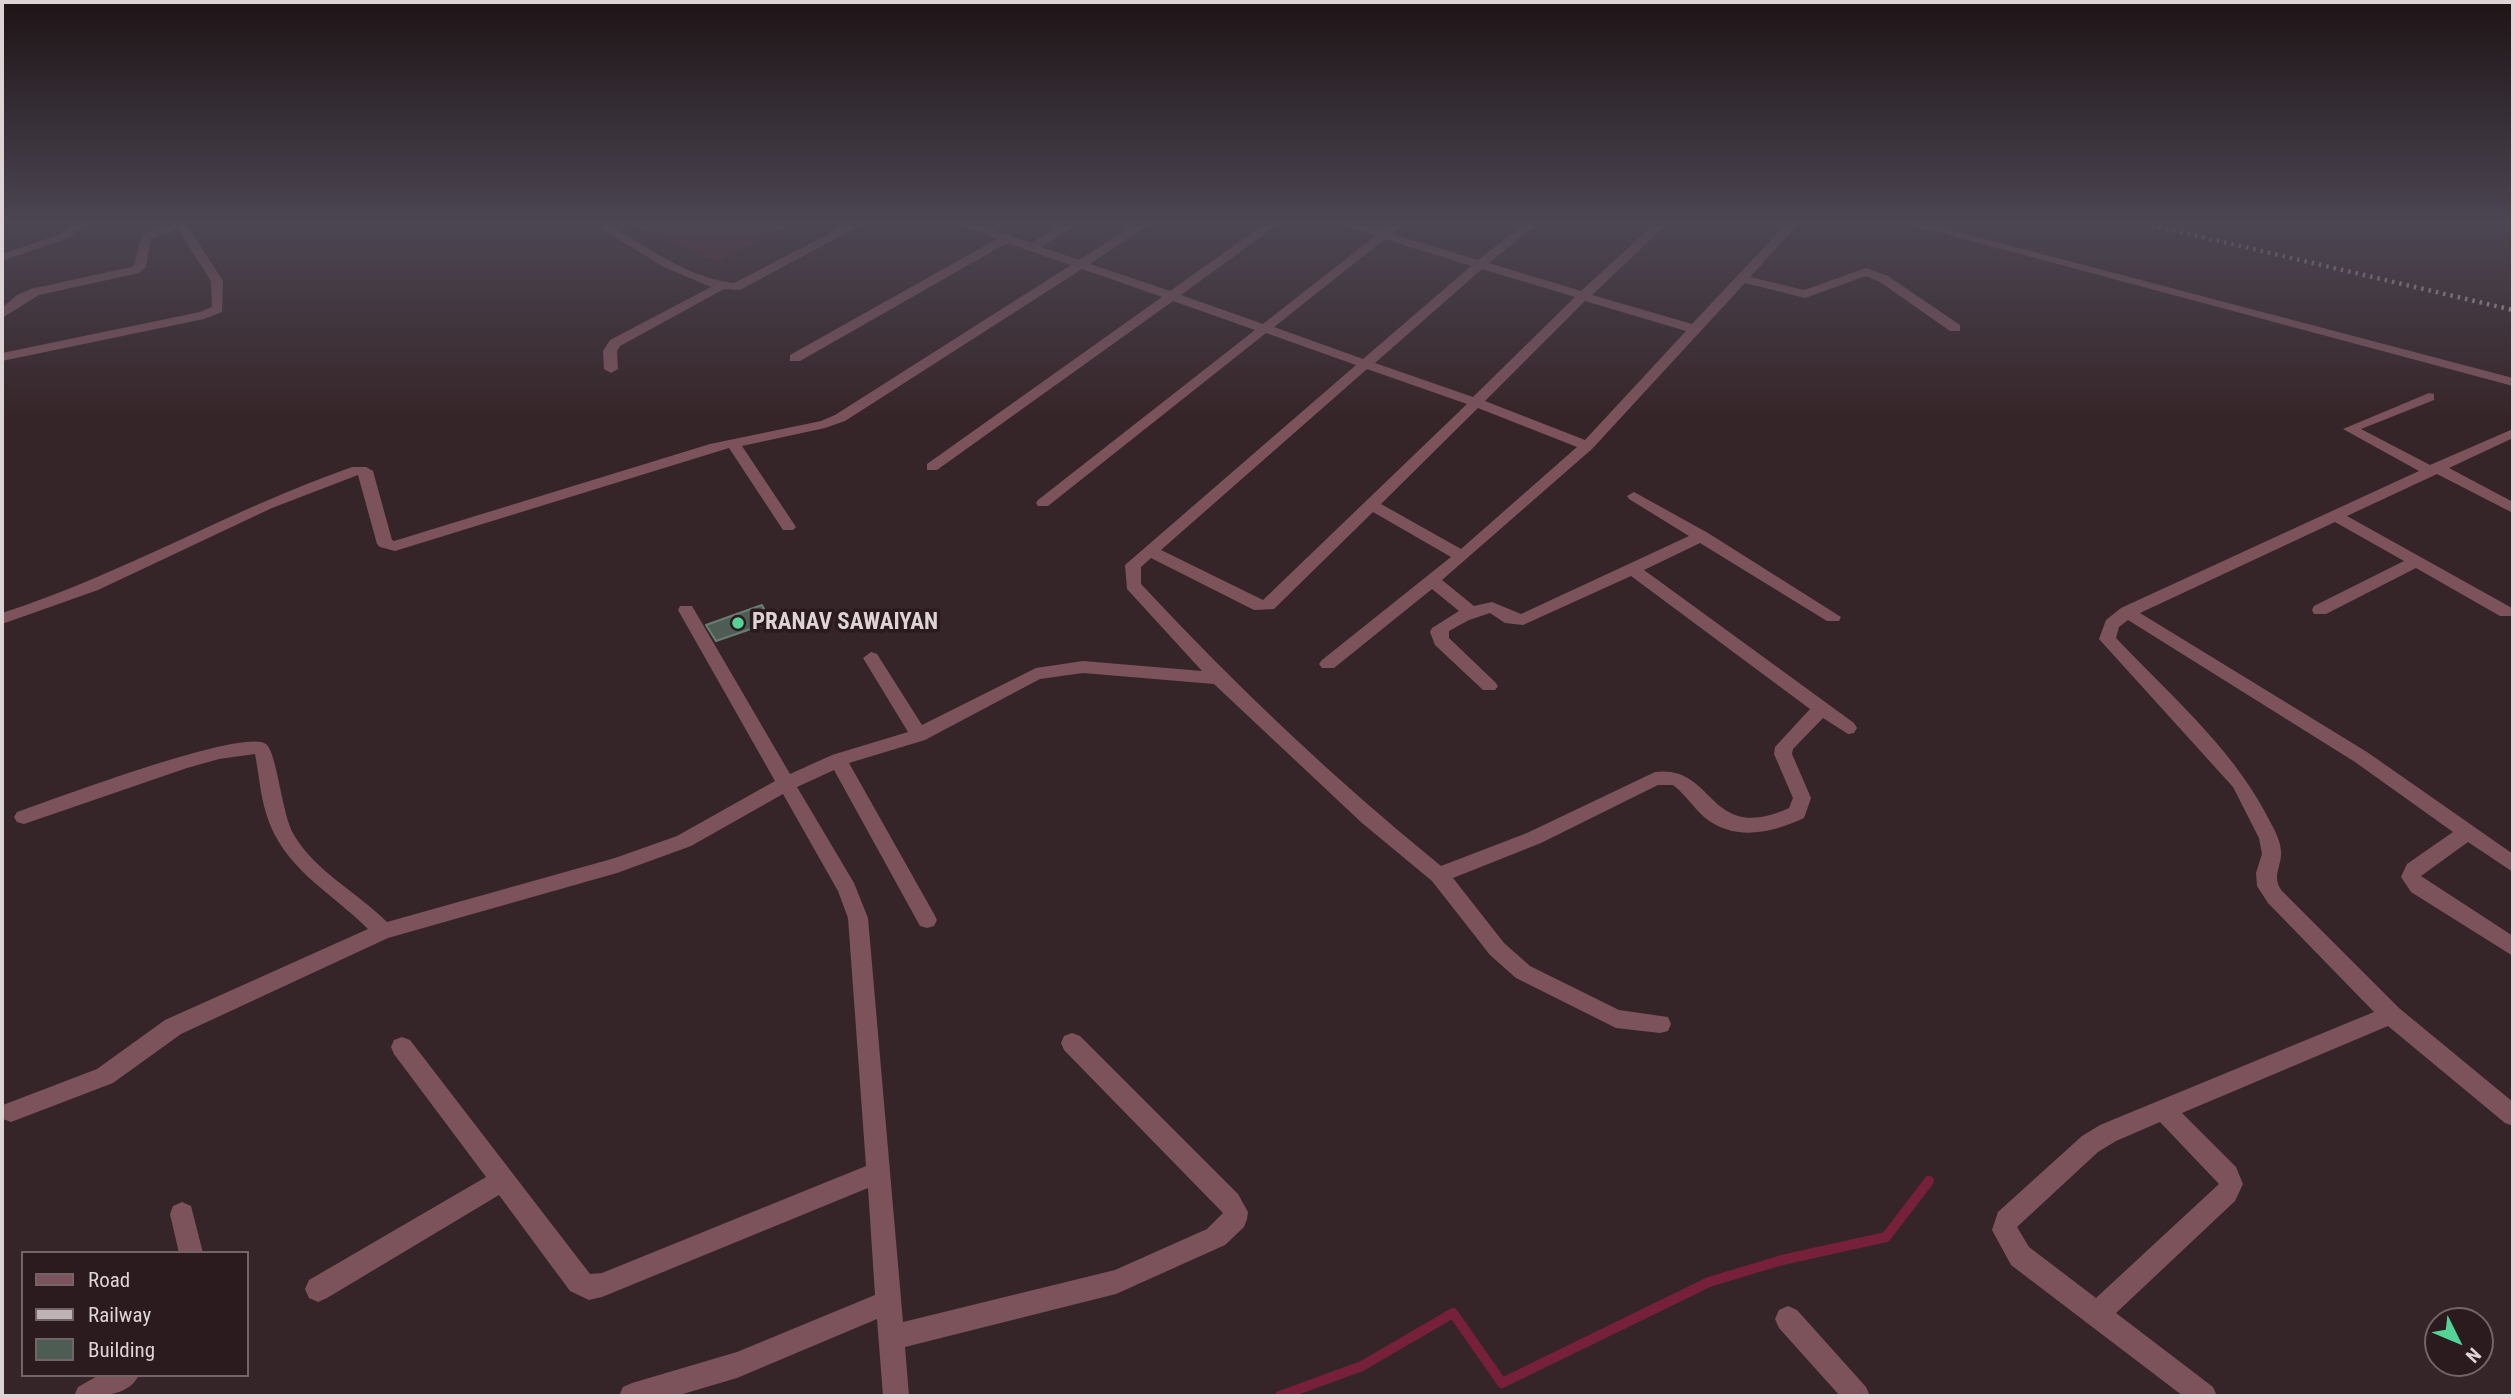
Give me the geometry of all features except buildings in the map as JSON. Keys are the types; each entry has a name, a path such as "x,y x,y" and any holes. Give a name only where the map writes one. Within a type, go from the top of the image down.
{"street":[{"path":"2,314 21,298 42,290"},
{"path":"2,357 191,318 218,309 217,290"},
{"path":"611,369 610,351 615,343 713,290"},
{"path":"795,358 915,290"},
{"path":"2,619 50,605 227,524 356,470 366,471 386,544 395,546 733,443 841,418 1039,290"},
{"path":"1157,290 1478,403 1587,446"},
{"path":"932,467 1178,290"},
{"path":"1043,503 1312,290"},
{"path":"1450,290 1133,565 1133,585 1219,678 1369,818 1439,875 1497,949 1516,967 1616,1019 1660,1024"},
{"path":"1564,290 1695,329"},
{"path":"1150,551 1260,606 1268,605 1478,403 1589,290"},
{"path":"1328,664 1462,556 1587,446 1730,290"},
{"path":"1790,290 1805,294 1815,290"},
{"path":"1900,290 1955,328"},
{"path":"2165,290 2513,382"},
{"path":"2202,290 2513,371"},
{"path":"2429,397 2350,429 2513,508"},
{"path":"2513,433 2127,612 2112,624 2107,639 2220,759 2239,783 2269,838 2272,854 2266,873 2267,886 2391,1016 2513,1116"},
{"path":"733,443 788,527"},
{"path":"1634,496 1833,617"},
{"path":"1372,505 1462,556"},
{"path":"2334,515 2506,612"},
{"path":"1489,686 1438,636 1442,628 1472,612 1492,607 1511,620 1522,620 1703,536"},
{"path":"2320,610 2417,562"},
{"path":"1633,569 1848,727"},
{"path":"1432,580 1472,612"},
{"path":"686,610 734,699 788,783 848,889 858,918 897,1396"},
{"path":"2127,612 2350,750 2513,864"},
{"path":"871,658 919,735"},
{"path":"11,1112 105,1076 173,1027 383,931 629,861 684,841 788,783 838,760 919,735 1036,674 1054,669 1083,667 1219,678"},
{"path":"1439,875 1534,838 1655,779 1669,778 1683,782 1713,816 1731,825 1758,827 1784,820 1797,813 1802,798 1783,754 1784,747 1822,708"},
{"path":"24,817 188,762 244,746 257,747 263,752 271,802 286,840 311,869 383,931"},
{"path":"838,760 927,920"},
{"path":"2469,831 2414,870 2411,877 2418,886 2513,947"},
{"path":"2204,1396 2020,1256 2004,1230 2007,1220 2090,1144 2133,1120 2391,1016"},
{"path":"891,1338 1116,1282 1216,1237 1235,1219 1236,1212 1230,1202 1072,1043"},
{"path":"402,1047 579,1282 589,1287 602,1285 878,1172"},
{"path":"2096,1315 2227,1193 2231,1184 2228,1175 2163,1109"},
{"path":"318,1289 504,1179"},
{"path":"182,1214 191,1251"},
{"path":"632,1396 737,1365 888,1302"},
{"path":"1788,1319 1857,1396"},
{"path":"87,1396 122,1377"}],"waterway":[{"path":"1280,1396 1362,1366 1453,1313 1502,1383 1709,1282 1782,1260 1886,1237 1929,1181"}],"railway":[{"path":"2429,290 2513,310"}],"place":[{"name":"PRANAV SAWAIYAN","path":"738,623"}]}
